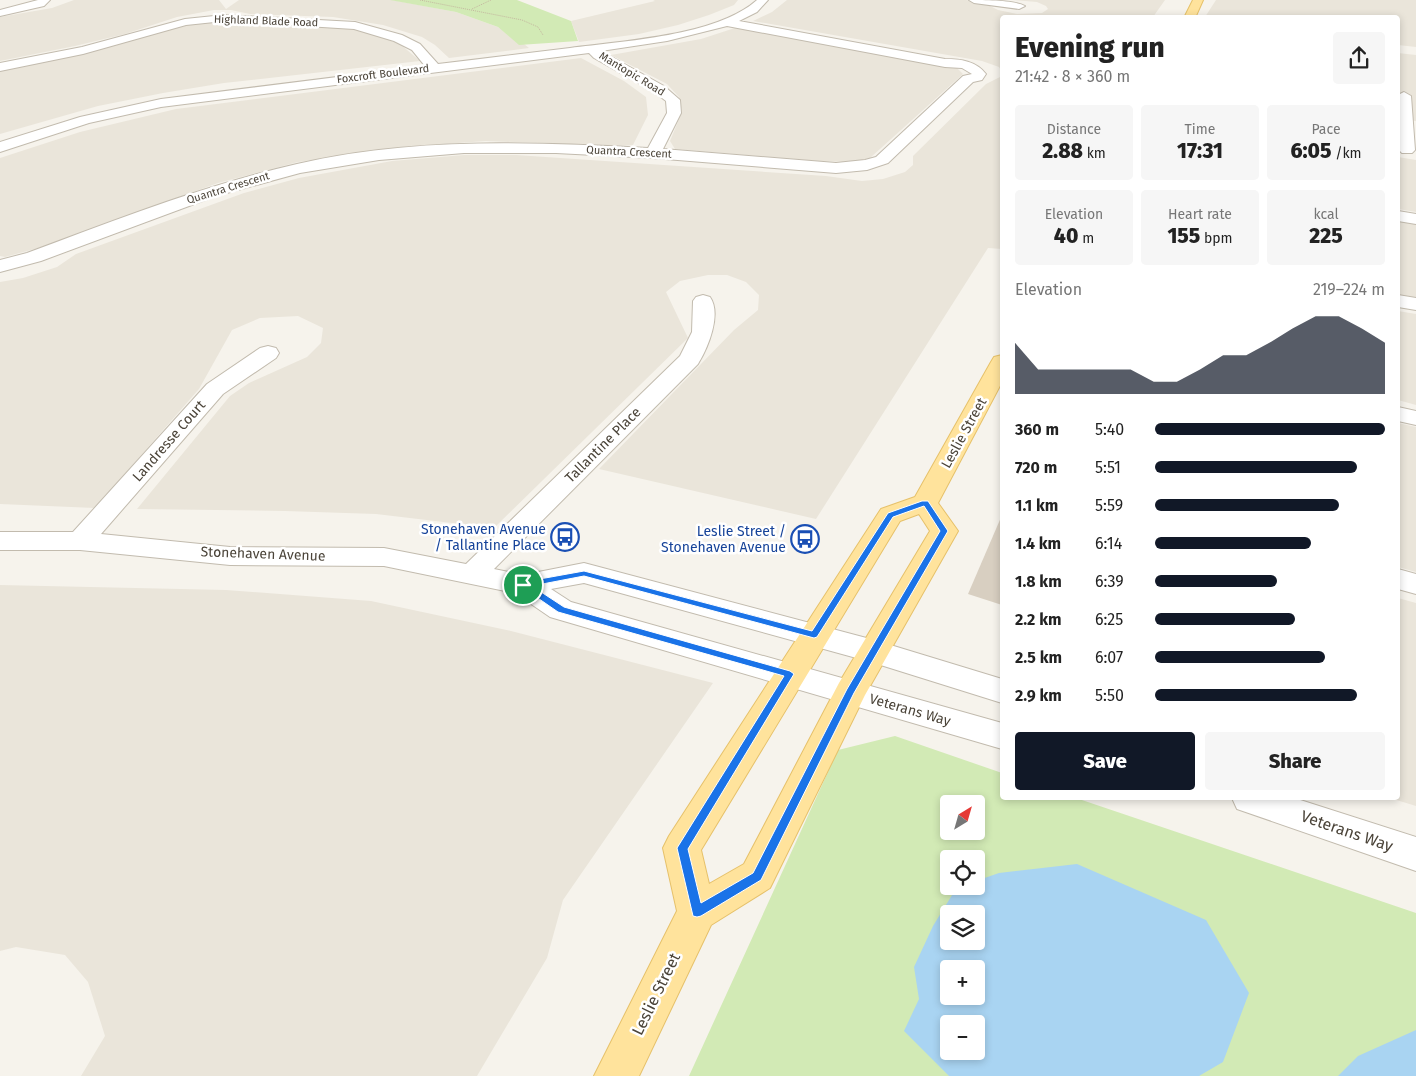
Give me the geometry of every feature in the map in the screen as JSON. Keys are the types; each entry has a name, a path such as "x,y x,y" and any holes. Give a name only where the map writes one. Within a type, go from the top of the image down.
{"main road":[{"path":"1190,15 1198,0"},
{"name":"Leslie Street","path":"925,503 1000,366"},
{"path":"925,503 944,531 850,692 757,876 697,912 682,848 890,515 925,503"},
{"name":"Leslie Street","path":"616,1076 697,912"}],"street":[{"path":"0,13 40,4 45,0"},
{"name":"Foxcroft Boulevard","path":"0,146 85,120 161,103 592,49 693,32 750,12 763,0"},
{"path":"974,0 1018,6"},
{"name":"Highland Blade Road","path":"0,67 92,48 186,22 224,18 355,26 398,38 416,46 434,68"},
{"name":"Quantra Crescent","path":"0,266 34,257 210,192 300,168 343,160 464,148 556,148 653,153 815,167 836,168 867,165 882,160 968,79 979,74 977,70 964,65 944,63 725,22"},
{"name":"Mantopic Road","path":"592,49 598,55 659,88 673,100 674,113 653,153"},
{"path":"1404,96 1407,150"},
{"path":"1400,216 1416,219"},
{"name":"Tallantine Place","path":"473,574 690,359 703,332 703,301"},
{"path":"1400,301 1416,304"},
{"name":"Landresse Court","path":"80,541 215,389 268,353"},
{"path":"1400,414 1416,418"},
{"name":"Stonehaven Avenue","path":"0,541 80,541 230,556 384,556 523,585 561,610 790,674"},
{"name":"Stonehaven Avenue","path":"523,585 584,574 874,651"},
{"path":"1400,580 1416,584"},
{"path":"874,651 1000,690"},
{"name":"Veterans Way","path":"790,674 1000,735"},
{"name":"Veterans Way","path":"1256,800 1416,854"}],"path":[{"path":"420,0 472,9 531,23 538,27 552,54"},
{"path":"472,9 491,0"}],"shaded area":[{"path":"74,0 219,0 226,9 239,0 392,0 456,12 498,27 519,44 524,44 529,48 449,58 435,45 422,37 383,25 333,17 250,14 231,10 214,10 177,17 125,34 75,46 0,61 0,17 52,8"},
{"path":"653,0 738,0 734,5 678,25 639,34 579,42 571,21 655,1"},
{"path":"787,0 966,0 984,3 998,10 1017,14 1042,13 1048,9 1037,2 1013,0 1165,0 1154,15 1000,15 1000,69 982,61 753,21 772,12"},
{"path":"1216,0 1416,0 1416,47 1400,45 1400,15 1206,15"},
{"path":"218,21 335,26 373,34 400,44 420,61 224,83 163,93 98,106 0,134 0,69 94,51 195,23"},
{"path":"738,27 957,68 963,74 870,158 853,162 819,161 675,149 670,141 682,112 679,97 667,84 611,55 701,39"},
{"path":"1400,53 1416,55 1416,121 1400,119"},
{"path":"581,58 624,81 646,97 648,115 633,145 486,141 402,147 298,162 218,183 42,247 5,257 0,256 0,158 80,132 176,109"},
{"path":"1000,77 1000,249 988,248 816,519 599,469 734,330 758,310 759,295 746,282 727,275 708,275 680,281 666,292 688,338 494,528 376,514 137,509 230,396 249,383 307,357 321,343 323,328 298,316 260,318 232,330 199,389 95,508 0,504 0,282 23,278 57,267 76,254 244,193 299,178 392,161 464,155 516,155 826,176 862,181 883,179 905,172 913,165 913,156 986,84"},
{"path":"1400,157 1416,160 1416,212 1400,209"},
{"path":"1400,221 1416,224 1416,299 1400,295"},
{"path":"1400,311 1416,314 1416,405 1400,401"},
{"path":"1400,423 1416,427 1416,572 1400,568"},
{"path":"0,585 226,590 371,601 511,631 713,683 563,900 547,958 477,1076 81,1076 105,1036 88,982 65,955 16,947 0,951"},
{"path":"1400,599 1416,603 1416,806 1396,800 1400,800"}],"green space":[{"path":"390,0 517,0 571,21 578,41 519,45 498,27 456,12"},
{"path":"895,736 1000,772 1000,800 1082,800 1416,913 1416,1076 689,1076 838,750"}],"water":[{"path":"1077,864 1206,920 1249,993 1223,1062 1199,1076 949,1076 904,1031 919,999 914,967 940,915 940,950 985,950 985,905 946,905 952,895 985,895 985,878 999,873"},
{"path":"1416,1030 1416,1076 1338,1076 1358,1056"}],"building":[{"path":"1000,520 1000,604 968,594"}],"place":[{"name":"Stonehaven Avenue / Tallantine Place","path":"565,537"},
{"name":"Leslie Street / Stonehaven Avenue","path":"805,539"}],"route":[{"path":"925,503 944,531 850,692 757,876 697,912 682,848 790,674 561,610 523,585 584,574 814,634 890,515 925,503"}]}
